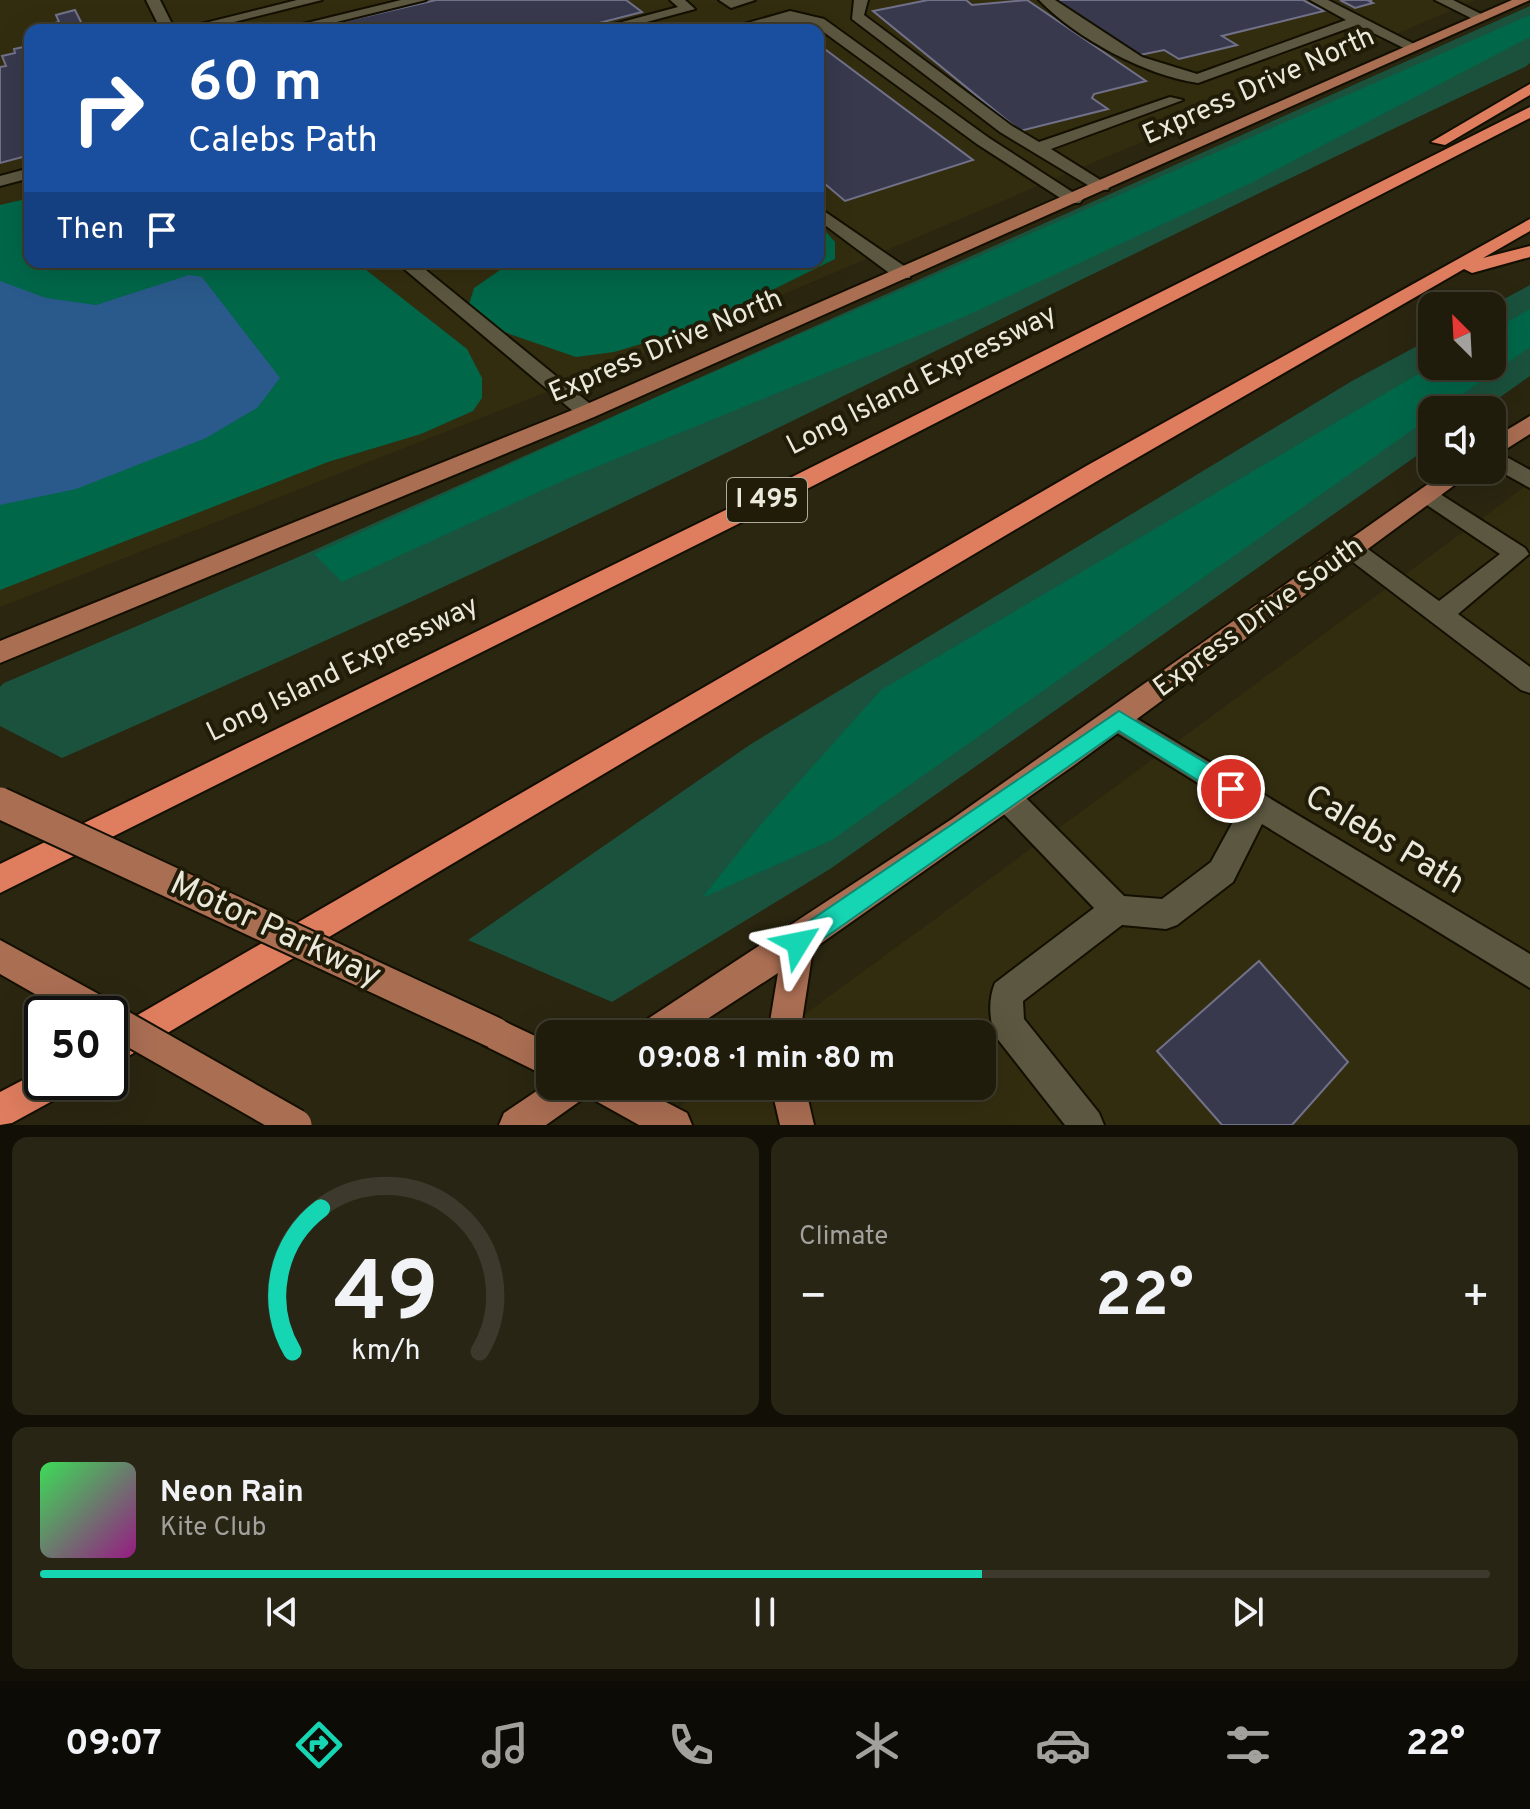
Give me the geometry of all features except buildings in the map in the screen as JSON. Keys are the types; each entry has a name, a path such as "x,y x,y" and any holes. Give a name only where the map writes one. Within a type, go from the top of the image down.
{"highway":[{"path":"1203,278 1530,89"},
{"name":"Long Island Expressway","path":"0,879 752,507 1530,112"},
{"path":"128,1039 1096,471 1530,224"},
{"path":"1436,278 1530,251"},
{"path":"0,1111 24,1098"}],"main road":[{"name":"Express Drive North","path":"0,652 587,412 1415,48 1515,1"},
{"path":"1506,440 1530,423"},
{"name":"Express Drive South","path":"677,1020 798,943 1119,720 1444,484"},
{"name":"Motor Parkway","path":"0,803 536,1054"},
{"path":"786,1020 798,943"},
{"path":"0,956 70,996"},
{"path":"128,1029 296,1125"},
{"path":"516,1125 553,1100"},
{"path":"627,1100 675,1125"},
{"path":"791,1100 797,1125"}],"street":[{"path":"153,0 165,24"},
{"path":"210,24 315,0"},
{"path":"312,24 419,0"},
{"path":"624,24 688,9 677,0"},
{"path":"726,0 731,4 748,0"},
{"path":"861,0 857,16 1001,125 1102,186"},
{"path":"1046,0 1143,65 1176,77 1198,79 1355,21"},
{"path":"1317,0 1415,48"},
{"path":"1442,0 1482,18"},
{"path":"754,24 790,15 822,24"},
{"path":"824,26 983,141 1074,199"},
{"path":"1037,148 1175,100"},
{"path":"0,181 24,175"},
{"path":"824,216 903,274"},
{"path":"412,268 587,412"},
{"path":"1506,465 1530,480"},
{"path":"1429,495 1517,554 1440,614"},
{"path":"1353,550 1530,682"},
{"name":"Calebs Path","path":"1119,720 1530,972"},
{"path":"1007,798 1117,910 1166,914 1222,872 1257,805"},
{"path":"1087,1125 1008,1025 1006,994 1117,910"}],"shaded area":[{"path":"0,0 1476,0 633,358 0,607"},
{"path":"1530,483 1530,1125 654,1125 688,1100 996,1100 996,1020 797,1020"}],"green space":[{"path":"1530,6 1530,63 1525,67 441,588 62,758 0,726 0,687 4,683 303,555"},
{"path":"1530,15 1530,37 1253,182 966,316 569,478 342,582 314,554 657,397"},
{"path":"24,199 24,268 364,268 467,349 482,378 482,398 473,411 421,434 328,462 0,590 0,205"},
{"path":"824,230 835,242 835,259 824,264"},
{"path":"503,268 817,268 695,328 614,352 576,357 501,331 469,304 474,288"},
{"path":"1530,285 1530,376 1502,396 1418,396 1418,455 830,869 612,1002 468,940 751,744 1352,381 1418,346 1418,380 1506,380 1506,298"},
{"path":"1530,309 1530,347 1506,364 1506,323"},
{"path":"1418,374 1418,380 1483,380 1460,396 1418,396 1418,426 832,840 702,898 761,824 881,690"}],"water":[{"path":"189,275 202,277 280,378 257,408 206,438 76,489 0,505 0,281 46,298 96,305"}],"route":[{"path":"798,943 1119,720 1231,789"}]}
